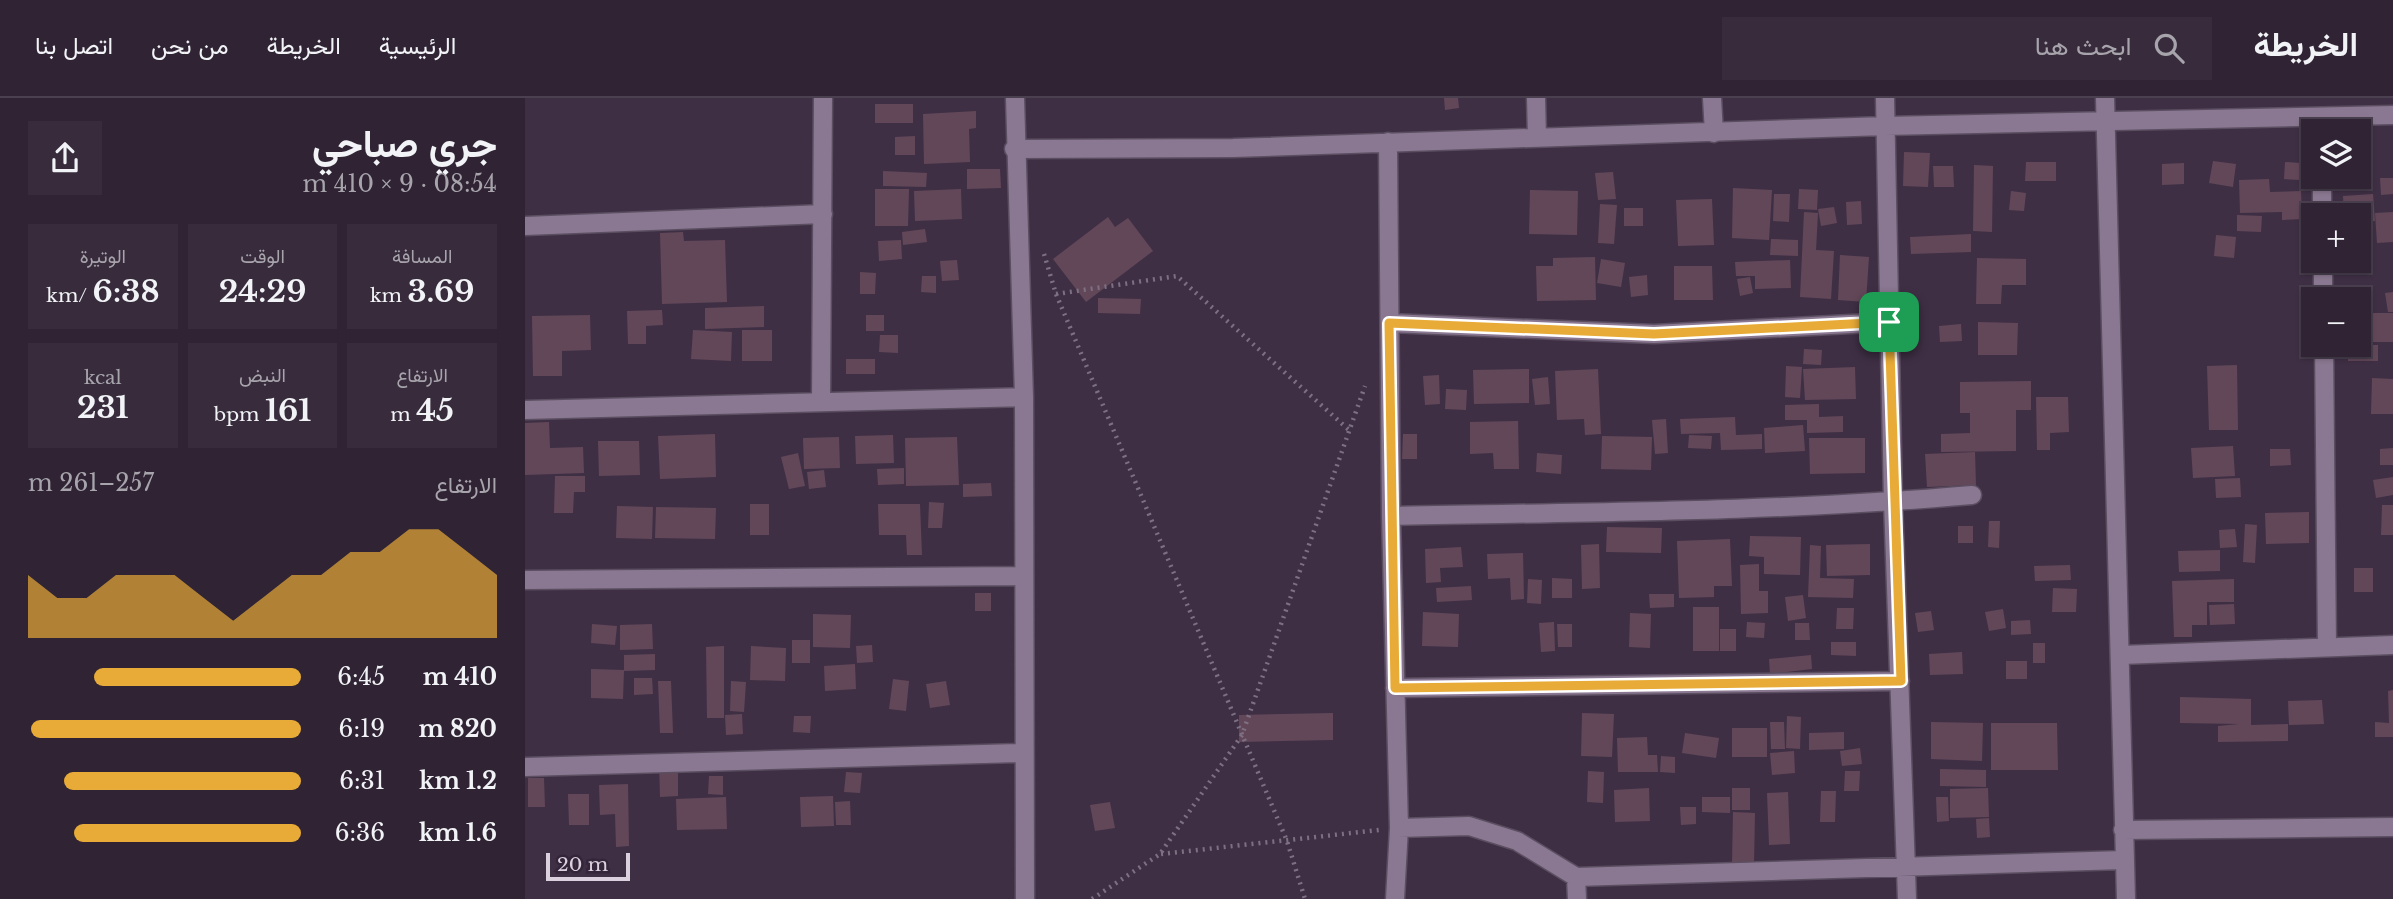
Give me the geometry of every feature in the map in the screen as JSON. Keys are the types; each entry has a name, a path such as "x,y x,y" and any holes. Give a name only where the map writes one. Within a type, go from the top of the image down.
{"street":[{"path":"821,402 823,98"},
{"path":"1015,98 1014,149 1024,397 1022,753 1025,899"},
{"path":"1536,98 1537,137"},
{"path":"1712,98 1714,133"},
{"path":"1885,98 1893,502 1907,899"},
{"path":"2105,98 2126,899"},
{"path":"2361,119 2393,115"},
{"path":"1014,149 1233,148 2105,120 2301,124"},
{"path":"1388,142 1391,516 1399,828 1395,899"},
{"path":"525,226 823,214"},
{"path":"1389,323 1654,334 1889,322"},
{"path":"2324,357 2327,646"},
{"path":"525,410 1024,397"},
{"path":"1391,516 1893,502 1972,495"},
{"path":"525,580 1022,576"},
{"path":"2121,655 2393,645"},
{"path":"1395,688 1901,681"},
{"path":"525,767 1022,753"},
{"path":"1399,828 1469,826 1517,841 1576,877 1906,869 2124,860"},
{"path":"2123,830 2393,827"},
{"path":"1576,877 1577,899"}],"path":[{"path":"1041,241 1056,294 1287,841 1305,899"},
{"path":"1056,294 1177,276 1349,430"},
{"path":"1092,899 1160,854 1242,735 1367,382"},
{"path":"1160,854 1399,828"}],"building":[{"path":"1444,98 1458,98 1459,108 1445,110"},
{"path":"875,104 913,104 913,123 875,123"},
{"path":"976,111 976,128 969,129 970,162 924,164 923,114"},
{"path":"915,136 915,155 895,155 895,137"},
{"path":"1904,152 1930,153 1928,187 1903,186"},
{"path":"2213,161 2236,164 2233,187 2209,183"},
{"path":"2026,162 2056,162 2056,181 2025,181"},
{"path":"2285,162 2301,163 2300,180 2284,179"},
{"path":"2184,163 2184,184 2162,185 2162,164"},
{"path":"1974,165 1993,166 1992,232 1973,231"},
{"path":"1933,166 1953,166 1954,187 1934,187"},
{"path":"967,169 1000,169 1001,188 967,189"},
{"path":"883,171 927,173 926,187 883,186"},
{"path":"1613,172 1616,199 1598,200 1595,173"},
{"path":"2380,178 2393,178 2393,194 2381,195"},
{"path":"2269,179 2270,192 2301,191 2301,219 2282,220 2282,212 2240,213 2239,180"},
{"path":"1733,188 1772,190 1769,240 1732,238"},
{"path":"875,189 909,189 908,226 875,226"},
{"path":"961,189 962,219 915,221 914,191"},
{"path":"1799,189 1818,190 1817,210 1798,209"},
{"path":"1530,190 1578,191 1577,235 1529,234"},
{"path":"2011,191 2026,193 2024,211 2009,210"},
{"path":"1774,194 1790,194 1789,222 1773,221"},
{"path":"2373,194 2375,221 2371,222 2371,203 2343,203 2343,196"},
{"path":"1712,199 1714,245 1678,246 1676,200"},
{"path":"1861,201 1862,224 1847,225 1846,202"},
{"path":"1600,204 1617,205 1614,244 1598,243"},
{"path":"1834,207 1837,223 1821,226 1818,209"},
{"path":"1624,208 1643,208 1643,226 1624,226"},
{"path":"1804,212 1818,213 1816,250 1834,251 1831,299 1800,297"},
{"path":"2393,212 2393,242 2377,243 2375,213"},
{"path":"2237,215 2262,216 2261,232 2237,231"},
{"path":"1108,217 1115,227 1128,218 1153,251 1086,302 1053,259"},
{"path":"925,229 927,242 903,245 902,232"},
{"path":"683,232 684,241 725,240 727,302 662,304 660,233"},
{"path":"1971,234 1971,252 1911,254 1910,237"},
{"path":"2216,235 2236,237 2234,258 2214,256"},
{"path":"1771,239 1798,240 1798,256 1770,255"},
{"path":"901,240 902,259 879,261 878,241"},
{"path":"1840,255 1869,257 1866,302 1838,300"},
{"path":"1595,257 1596,300 1537,301 1536,266 1553,266 1553,258"},
{"path":"1977,258 2026,259 2026,285 2002,285 2001,304 1976,304"},
{"path":"1601,259 1625,263 1621,287 1597,283"},
{"path":"957,260 959,280 942,281 940,261"},
{"path":"1790,260 1791,288 1755,289 1755,276 1736,276 1735,262"},
{"path":"1674,266 1712,266 1713,300 1674,300"},
{"path":"860,272 876,273 875,294 860,294"},
{"path":"1647,275 1648,295 1631,297 1629,277"},
{"path":"922,276 936,276 936,293 921,292"},
{"path":"1750,277 1753,293 1740,296 1737,279"},
{"path":"2393,292 2393,312 2388,312 2385,293"},
{"path":"1098,298 1141,299 1140,314 1098,313"},
{"path":"764,306 764,327 705,329 705,308"},
{"path":"662,310 663,325 646,326 646,344 628,344 627,311"},
{"path":"2372,313 2393,313 2393,342 2372,342"},
{"path":"590,315 591,350 562,351 562,376 533,376 532,316"},
{"path":"866,315 884,315 884,331 866,331"},
{"path":"1978,322 2018,323 2017,355 1978,355"},
{"path":"1961,324 1962,341 1940,342 1939,326"},
{"path":"693,330 732,332 731,361 691,359"},
{"path":"742,330 772,330 772,361 742,361"},
{"path":"880,335 898,335 898,353 879,352"},
{"path":"2371,345 2378,345 2378,361 2348,361 2348,357 2371,357"},
{"path":"1804,349 1822,350 1821,365 1803,364"},
{"path":"846,359 875,359 875,374 846,374"},
{"path":"2237,365 2238,430 2209,430 2207,366"},
{"path":"1786,366 1802,367 1800,398 1785,397"},
{"path":"1855,367 1856,399 1805,400 1803,369"},
{"path":"1529,369 1529,403 1474,404 1473,370"},
{"path":"1598,369 1601,434 1585,435 1584,419 1557,420 1555,371"},
{"path":"1439,375 1440,404 1425,405 1423,376"},
{"path":"1548,377 1550,404 1535,405 1532,379"},
{"path":"2372,378 2393,379 2393,414 2371,414"},
{"path":"2031,381 2031,410 2016,410 2016,451 1941,452 1941,434 1970,433 1970,413 1960,413 1960,382"},
{"path":"1446,389 1467,390 1466,410 1445,409"},
{"path":"2036,397 2068,397 2069,432 2050,433 2050,450 2037,450"},
{"path":"1819,404 1819,417 1843,416 1843,432 1807,433 1807,420 1785,420 1785,405"},
{"path":"1735,417 1736,435 1762,434 1762,449 1721,450 1720,433 1681,434 1680,419"},
{"path":"1666,419 1668,453 1655,454 1652,420"},
{"path":"1518,421 1519,469 1494,469 1493,453 1470,454 1470,422"},
{"path":"549,422 550,448 583,447 584,473 525,475 525,423"},
{"path":"1803,425 1805,451 1765,453 1764,428"},
{"path":"715,434 716,477 660,479 658,436"},
{"path":"1403,434 1417,434 1417,459 1402,459"},
{"path":"893,435 894,463 856,464 855,436"},
{"path":"1689,435 1712,436 1711,449 1688,448"},
{"path":"1602,436 1652,437 1651,470 1601,469"},
{"path":"839,437 840,468 804,469 803,438"},
{"path":"957,437 959,485 906,486 905,438"},
{"path":"1809,438 1865,438 1865,473 1810,474"},
{"path":"598,441 639,441 640,475 599,476"},
{"path":"2233,446 2235,476 2193,478 2191,448"},
{"path":"2393,448 2393,465 2380,465 2380,449"},
{"path":"2270,449 2290,449 2291,465 2270,466"},
{"path":"1975,452 1976,485 1927,487 1925,454"},
{"path":"798,453 805,486 789,489 781,457"},
{"path":"1537,453 1562,455 1561,474 1536,472"},
{"path":"904,468 904,484 878,485 877,469"},
{"path":"824,470 826,487 809,489 807,472"},
{"path":"555,476 585,476 585,492 574,492 573,513 554,513"},
{"path":"2393,477 2393,495 2376,498 2373,480"},
{"path":"2240,478 2241,497 2216,498 2215,479"},
{"path":"991,483 992,496 963,497 963,484"},
{"path":"929,502 944,503 942,528 928,528"},
{"path":"750,504 769,504 769,535 750,535"},
{"path":"878,504 920,504 922,555 907,555 906,535 879,535"},
{"path":"2382,505 2393,505 2393,535 2381,535"},
{"path":"617,506 653,507 652,539 616,538"},
{"path":"656,507 716,508 715,539 655,538"},
{"path":"2309,512 2309,543 2266,544 2265,513"},
{"path":"1989,521 2000,521 1999,548 1988,547"},
{"path":"2245,524 2257,525 2255,563 2243,562"},
{"path":"1958,526 1973,526 1973,543 1958,543"},
{"path":"1607,527 1662,528 1661,553 1606,552"},
{"path":"2235,529 2237,547 2220,548 2219,530"},
{"path":"1750,536 1801,537 1800,575 1764,574 1764,557 1749,556"},
{"path":"1730,539 1732,586 1714,586 1714,597 1679,598 1677,541"},
{"path":"1599,544 1600,588 1582,589 1581,545"},
{"path":"1870,544 1870,575 1827,576 1826,545"},
{"path":"1810,545 1821,546 1820,578 1854,579 1853,598 1808,597"},
{"path":"1461,547 1463,567 1440,568 1441,582 1426,583 1425,549"},
{"path":"2220,550 2220,571 2179,572 2178,551"},
{"path":"1523,553 1524,599 1511,600 1510,578 1488,579 1487,554"},
{"path":"1759,564 1759,591 1768,591 1768,613 1741,614 1740,565"},
{"path":"2070,565 2071,580 2035,581 2034,566"},
{"path":"2354,568 2373,568 2373,592 2354,592"},
{"path":"1552,578 1572,579 1572,598 1552,598"},
{"path":"1528,579 1542,580 1541,604 1527,603"},
{"path":"2234,579 2234,602 2207,602 2207,625 2192,625 2192,637 2174,637 2172,581"},
{"path":"1471,586 1472,600 1437,602 1436,588"},
{"path":"2053,588 2077,589 2076,612 2052,612"},
{"path":"975,593 991,593 991,611 975,611"},
{"path":"1649,594 1674,594 1674,607 1650,608"},
{"path":"1803,595 1806,618 1788,621 1785,597"},
{"path":"2234,604 2235,624 2210,625 2209,605"},
{"path":"1693,607 1719,607 1719,651 1693,651"},
{"path":"1837,608 1854,608 1853,629 1836,629"},
{"path":"2003,609 2006,628 1989,631 1985,612"},
{"path":"1931,611 1934,630 1918,632 1915,613"},
{"path":"1423,612 1459,614 1458,647 1422,646"},
{"path":"1630,613 1651,614 1650,648 1629,647"},
{"path":"813,614 851,615 850,648 813,647"},
{"path":"2030,620 2031,634 2011,635 2011,621"},
{"path":"1554,622 1555,651 1541,652 1539,623"},
{"path":"1747,622 1765,623 1764,638 1746,637"},
{"path":"1795,623 1809,623 1810,640 1795,640"},
{"path":"592,624 617,626 615,645 591,643"},
{"path":"652,624 653,649 620,650 620,625"},
{"path":"1557,624 1572,624 1572,647 1558,647"},
{"path":"1720,629 1736,629 1736,651 1720,651"},
{"path":"792,640 810,640 810,663 792,663"},
{"path":"1831,642 1856,642 1856,656 1831,655"},
{"path":"2033,643 2045,643 2045,663 2033,663"},
{"path":"872,645 873,662 857,663 856,646"},
{"path":"724,646 724,718 707,718 706,647"},
{"path":"751,646 786,648 785,681 750,680"},
{"path":"1962,652 1963,674 1930,675 1929,654"},
{"path":"655,654 655,670 624,671 623,699 591,698 591,669 624,670 624,655"},
{"path":"1811,655 1812,669 1770,674 1769,659"},
{"path":"2006,661 2027,661 2027,679 2006,679"},
{"path":"855,664 856,689 825,691 824,666"},
{"path":"634,678 652,678 653,694 634,695"},
{"path":"893,679 909,681 906,711 889,709"},
{"path":"658,681 671,681 673,733 660,733"},
{"path":"731,681 746,682 744,712 730,711"},
{"path":"946,681 950,705 930,708 926,684"},
{"path":"2393,690 2393,737 2375,737 2375,722 2389,723 2388,691"},
{"path":"2180,697 2251,699 2251,725 2288,724 2288,741 2218,742 2218,726 2239,724 2180,723"},
{"path":"2322,700 2324,724 2289,725 2288,701"},
{"path":"1333,713 1333,740 1239,742 1239,715"},
{"path":"1582,713 1614,714 1612,757 1581,756"},
{"path":"742,714 743,734 726,735 725,715"},
{"path":"794,716 811,716 810,733 793,732"},
{"path":"1787,716 1801,717 1800,749 1786,748"},
{"path":"1770,722 1784,722 1785,749 1771,749"},
{"path":"1931,722 1983,723 1982,761 1931,759"},
{"path":"1991,723 2057,723 2058,770 1991,770"},
{"path":"1732,728 1767,728 1767,757 1732,757"},
{"path":"1844,732 1844,749 1809,750 1809,733"},
{"path":"1685,733 1719,738 1716,758 1682,753"},
{"path":"1647,737 1648,755 1657,755 1658,772 1618,772 1617,738"},
{"path":"1860,748 1862,764 1842,766 1840,751"},
{"path":"1794,751 1795,773 1772,775 1770,753"},
{"path":"1661,756 1675,757 1675,773 1660,772"},
{"path":"659,762 678,762 678,796 660,797"},
{"path":"1940,769 1986,770 1986,787 1940,786"},
{"path":"1588,771 1604,772 1603,803 1587,802"},
{"path":"1845,771 1860,771 1859,791 1844,791"},
{"path":"846,772 862,773 860,793 844,792"},
{"path":"709,776 723,776 723,795 708,794"},
{"path":"528,778 544,778 545,807 528,807"},
{"path":"628,784 629,846 616,847 615,814 600,815 599,785"},
{"path":"1649,788 1650,821 1615,822 1614,790"},
{"path":"1732,788 1750,788 1750,810 1732,810"},
{"path":"1988,788 1989,817 1950,818 1950,789"},
{"path":"1821,791 1836,791 1835,822 1820,822"},
{"path":"1788,792 1790,844 1769,845 1767,793"},
{"path":"568,794 589,794 589,825 569,825"},
{"path":"833,796 834,826 801,827 800,797"},
{"path":"726,797 727,829 677,830 676,799"},
{"path":"1702,797 1730,797 1730,813 1702,812"},
{"path":"1936,797 1948,797 1949,821 1937,822"},
{"path":"850,801 851,825 836,825 835,802"},
{"path":"1110,802 1115,828 1095,831 1090,805"},
{"path":"1680,807 1696,807 1696,824 1681,825"},
{"path":"1733,812 1755,813 1754,863 1732,863"},
{"path":"1989,818 1990,837 1977,838 1976,819"}],"route":[{"path":"1889,322 1901,681 1395,688 1389,323 1654,334 1889,322"}]}
